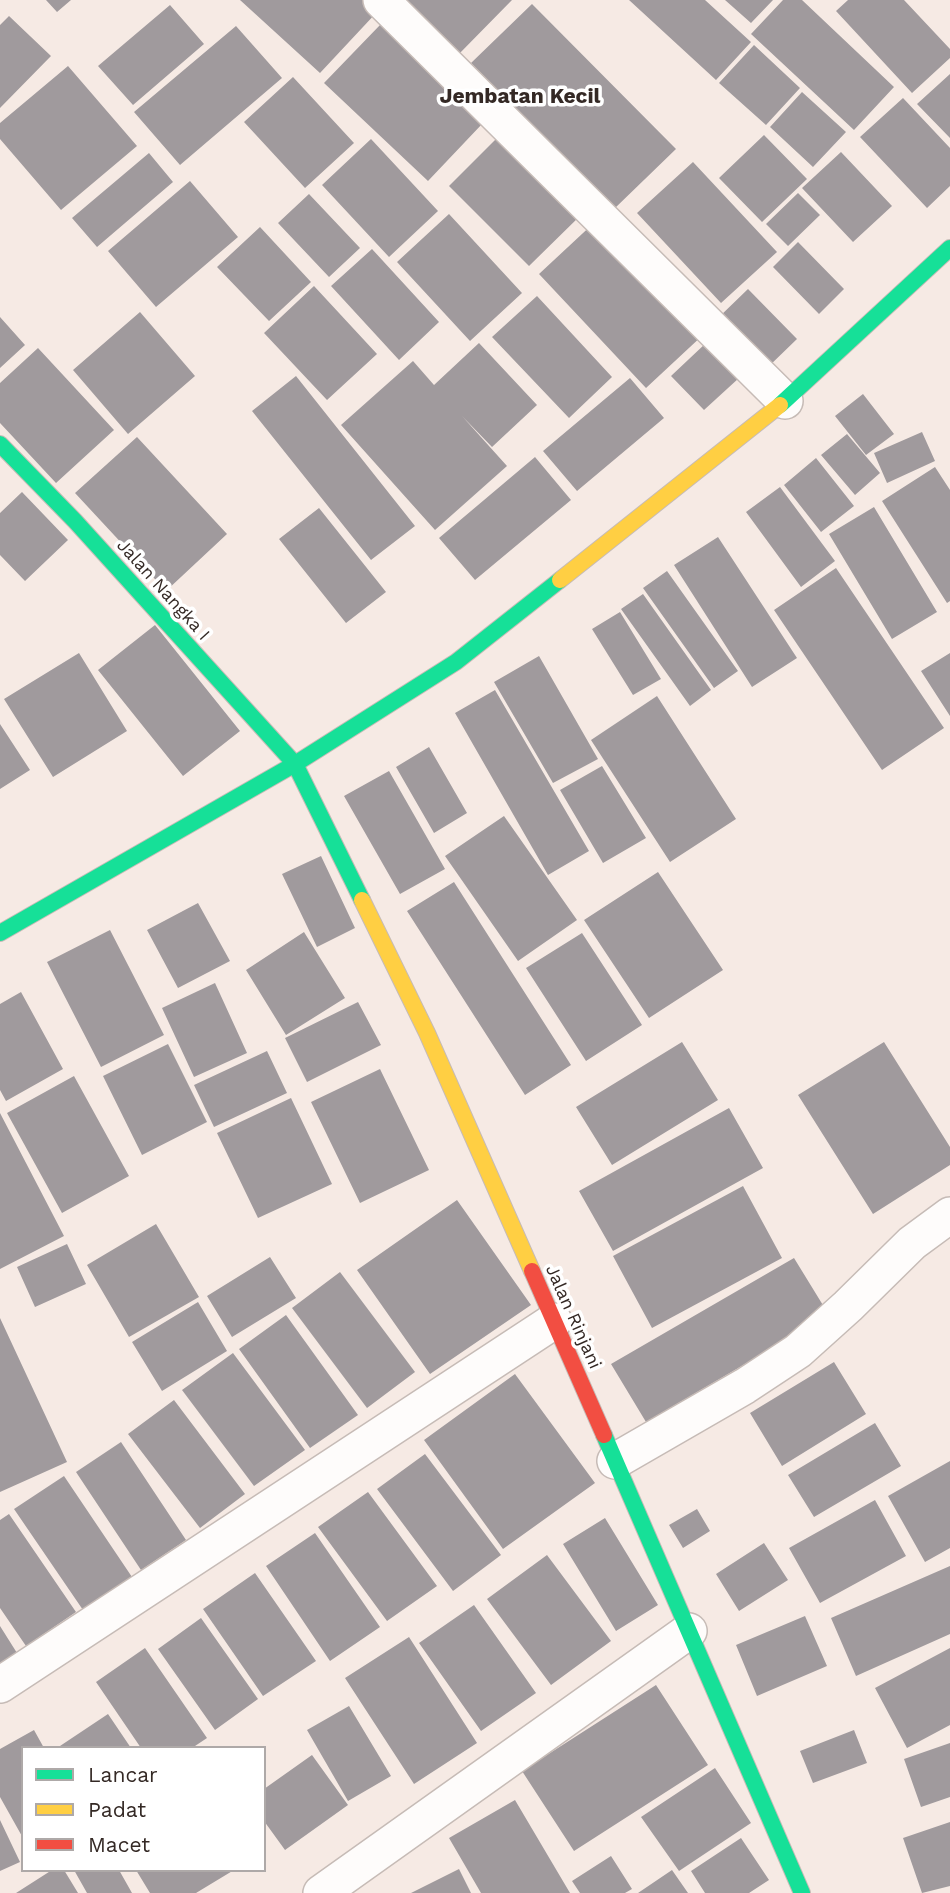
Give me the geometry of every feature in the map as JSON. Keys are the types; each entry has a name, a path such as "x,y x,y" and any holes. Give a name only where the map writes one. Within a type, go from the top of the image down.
{"street":[{"path":"381,0 785,401"},
{"path":"0,933 295,764 456,662 785,401 950,248"},
{"name":"Jalan Nangka I","path":"0,444 75,521 295,764"},
{"name":"Jalan Rinjani","path":"295,764 427,1033 802,1893"},
{"path":"615,1461 745,1386 798,1351 912,1243 950,1215"},
{"path":"0,1685 554,1321"},
{"path":"321,1893 689,1631"}],"building":[{"path":"46,0 71,0 57,12"},
{"path":"240,0 364,0 377,12 320,73"},
{"path":"401,0 512,0 458,55"},
{"path":"629,0 705,0 751,42 716,80"},
{"path":"725,0 773,0 751,23"},
{"path":"783,0 802,0 894,87 854,130 751,34"},
{"path":"848,0 904,0 950,49 950,58 912,93 836,11"},
{"path":"532,4 676,149 614,209 471,63"},
{"path":"170,5 204,44 133,105 98,66"},
{"path":"9,16 51,56 0,108 0,25"},
{"path":"380,25 483,123 428,181 324,83"},
{"path":"236,26 282,78 180,165 134,112"},
{"path":"754,45 800,88 766,125 719,83"},
{"path":"68,66 137,146 61,210 0,139 0,123"},
{"path":"950,74 950,138 917,104"},
{"path":"293,77 354,143 305,188 244,122"},
{"path":"802,92 846,132 813,167 770,127"},
{"path":"903,98 950,148 950,186 927,208 860,137"},
{"path":"502,133 582,214 529,266 449,186"},
{"path":"764,135 807,179 762,222 719,178"},
{"path":"371,139 438,211 389,257 322,185"},
{"path":"841,152 892,206 853,242 802,188"},
{"path":"149,153 173,182 97,247 72,218"},
{"path":"693,162 777,252 721,303 637,213"},
{"path":"190,181 238,237 156,307 108,251"},
{"path":"798,193 820,215 788,246 766,224"},
{"path":"309,194 360,248 329,277 278,223"},
{"path":"449,214 522,293 470,341 397,262"},
{"path":"597,220 704,334 646,388 539,274"},
{"path":"260,227 311,282 269,321 217,267"},
{"path":"798,242 844,289 819,314 773,267"},
{"path":"372,249 439,322 399,360 331,286"},
{"path":"314,286 377,354 327,400 264,333"},
{"path":"748,289 797,339 766,369 717,319"},
{"path":"537,296 612,377 569,418 492,337"},
{"path":"140,312 195,376 128,434 73,370"},
{"path":"0,317 25,345 0,368"},
{"path":"479,343 537,405 492,447 462,416 507,466 435,530 341,425 413,361 434,385"},
{"path":"706,343 739,378 704,410 671,376"},
{"path":"38,348 114,430 56,483 0,423 0,383"},
{"path":"296,376 415,526 371,560 252,411"},
{"path":"630,378 664,418 577,491 543,451"},
{"path":"863,394 894,434 866,455 835,416"},
{"path":"922,432 935,461 887,483 874,453"},
{"path":"847,434 880,473 855,495 821,455"},
{"path":"137,437 227,534 166,591 75,493"},
{"path":"535,457 571,500 475,580 439,538"},
{"path":"816,458 854,506 821,532 784,485"},
{"path":"935,467 950,490 950,601 947,603 882,501"},
{"path":"780,487 835,561 801,587 746,512"},
{"path":"22,492 68,540 25,581 0,555 0,513"},
{"path":"874,507 937,612 892,639 829,534"},
{"path":"319,508 386,592 346,623 279,539"},
{"path":"718,537 797,658 752,687 674,565"},
{"path":"836,568 944,728 882,770 774,610"},
{"path":"667,571 738,671 714,688 643,588"},
{"path":"643,594 711,690 690,706 621,609"},
{"path":"620,612 661,679 633,695 592,629"},
{"path":"155,625 240,731 183,776 98,670"},
{"path":"79,653 127,731 53,777 4,699"},
{"path":"950,653 950,716 921,671"},
{"path":"539,656 598,759 553,783 494,682"},
{"path":"495,690 589,851 548,875 455,713"},
{"path":"657,696 736,819 670,862 591,740"},
{"path":"0,724 30,770 0,789"},
{"path":"429,747 467,813 434,833 396,767"},
{"path":"602,766 646,838 603,863 560,790"},
{"path":"389,771 445,869 400,894 344,796"},
{"path":"504,816 577,920 518,961 445,856"},
{"path":"321,856 355,928 317,947 282,874"},
{"path":"658,872 723,970 649,1018 584,920"},
{"path":"454,882 571,1065 525,1095 407,911"},
{"path":"198,903 230,961 178,988 147,930"},
{"path":"110,930 164,1035 101,1067 47,962"},
{"path":"304,932 345,998 286,1035 246,970"},
{"path":"582,933 642,1025 586,1061 526,968"},
{"path":"215,983 247,1053 194,1077 162,1008"},
{"path":"21,992 63,1069 6,1101 0,1090 0,1004"},
{"path":"358,1002 381,1045 307,1082 285,1038"},
{"path":"682,1042 718,1100 612,1165 576,1107"},
{"path":"884,1042 950,1147 950,1165 873,1214 798,1095"},
{"path":"168,1044 207,1122 142,1155 103,1076"},
{"path":"267,1051 287,1093 214,1127 194,1085"},
{"path":"380,1069 429,1170 360,1203 311,1102"},
{"path":"74,1076 129,1176 62,1213 7,1113"},
{"path":"291,1098 332,1184 258,1218 217,1133"},
{"path":"729,1108 763,1168 613,1251 579,1191"},
{"path":"0,1113 64,1236 0,1269"},
{"path":"743,1186 782,1258 652,1328 613,1256"},
{"path":"457,1200 531,1305 430,1374 357,1270"},
{"path":"156,1224 199,1297 129,1337 87,1265"},
{"path":"67,1244 86,1284 35,1307 17,1267"},
{"path":"270,1257 296,1298 232,1337 207,1296"},
{"path":"794,1258 829,1315 646,1422 611,1364"},
{"path":"340,1272 415,1372 367,1408 292,1308"},
{"path":"198,1302 227,1351 162,1391 132,1342"},
{"path":"286,1315 358,1415 310,1448 239,1349"},
{"path":"0,1318 67,1462 0,1492"},
{"path":"233,1353 305,1450 254,1486 182,1390"},
{"path":"834,1362 866,1414 782,1466 750,1413"},
{"path":"515,1374 595,1483 503,1549 424,1440"},
{"path":"174,1400 245,1494 200,1528 128,1434"},
{"path":"875,1423 901,1466 814,1517 788,1475"},
{"path":"121,1442 186,1540 141,1570 76,1472"},
{"path":"425,1454 501,1555 453,1591 377,1489"},
{"path":"950,1461 950,1548 925,1562 888,1496"},
{"path":"64,1476 132,1577 83,1610 14,1509"},
{"path":"368,1492 437,1586 387,1621 318,1527"},
{"path":"875,1500 906,1556 820,1603 789,1548"},
{"path":"697,1509 710,1531 683,1548 669,1525"},
{"path":"9,1514 76,1612 26,1646 0,1608 0,1520"},
{"path":"605,1518 658,1605 616,1631 563,1544"},
{"path":"315,1533 380,1627 330,1661 266,1566"},
{"path":"764,1543 788,1580 739,1611 716,1574"},
{"path":"547,1555 611,1641 551,1685 487,1599"},
{"path":"950,1566 950,1634 856,1676 831,1618"},
{"path":"255,1573 316,1661 263,1696 203,1609"},
{"path":"474,1605 536,1693 481,1731 419,1643"},
{"path":"805,1616 827,1666 757,1696 736,1645"},
{"path":"201,1618 258,1699 215,1730 158,1649"},
{"path":"0,1626 17,1653 0,1663"},
{"path":"409,1637 477,1743 414,1784 345,1678"},
{"path":"145,1648 207,1738 195,1746 140,1746 96,1682"},
{"path":"950,1648 950,1725 907,1748 875,1688"},
{"path":"656,1685 708,1765 574,1851 522,1771"},
{"path":"349,1706 391,1776 348,1801 307,1730"},
{"path":"108,1714 130,1746 60,1746"},
{"path":"34,1730 43,1746 21,1746 21,1834 0,1797 0,1749"},
{"path":"854,1730 867,1763 813,1783 800,1751"},
{"path":"950,1743 950,1797 921,1807 904,1759"},
{"path":"312,1755 348,1805 285,1850 266,1824 266,1788"},
{"path":"715,1768 751,1823 679,1871 641,1817"},
{"path":"515,1800 570,1893 481,1893 449,1838"},
{"path":"0,1820 20,1862 0,1871"},
{"path":"950,1822 950,1886 922,1893 903,1838"},
{"path":"741,1838 769,1880 749,1893 705,1893 691,1871"},
{"path":"611,1856 632,1889 625,1893 580,1893 572,1881"},
{"path":"459,1869 471,1893 411,1893"},
{"path":"672,1870 688,1893 638,1893"},
{"path":"49,1872 65,1872 78,1893 16,1893"},
{"path":"75,1872 120,1872 132,1893 87,1893"},
{"path":"137,1872 231,1872 196,1893 150,1893"}],"traffic: fast":[{"path":"780,405 950,248"},
{"path":"0,444 75,521 295,764 362,900"},
{"path":"0,933 295,764 456,662 560,580"},
{"path":"604,1435 802,1893"}],"traffic: slow":[{"path":"560,580 780,405"},
{"path":"362,900 427,1033 532,1271"}],"traffic: jam":[{"path":"532,1271 604,1435"}],"district":[{"name":"Jembatan Kecil","path":"520,97"}]}
